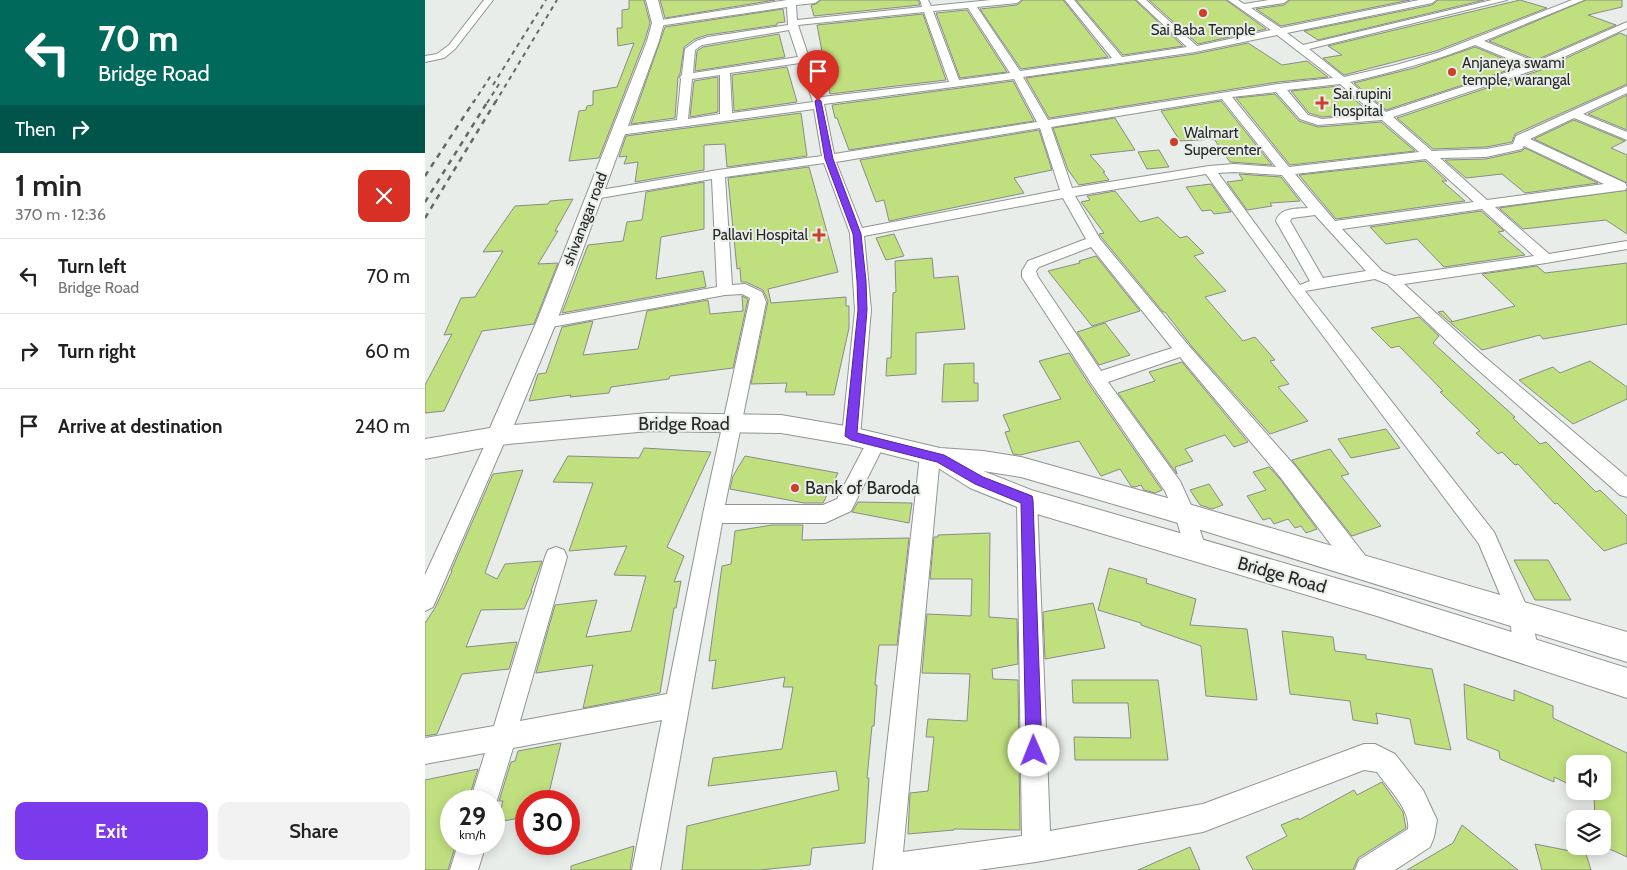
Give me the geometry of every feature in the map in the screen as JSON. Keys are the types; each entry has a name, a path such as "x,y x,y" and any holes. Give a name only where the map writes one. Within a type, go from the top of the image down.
{"street":[{"path":"425,59 440,56 452,48 489,0"},
{"path":"654,0 658,23 790,2 815,0"},
{"path":"682,124 685,77 690,49 699,43 793,25 926,4 971,5 1017,0"},
{"path":"1069,0 1120,60"},
{"path":"1141,0 1195,50"},
{"path":"1232,0 1302,48 1343,80 1545,259"},
{"path":"1244,7 1284,0"},
{"path":"619,131 726,118 818,103 1195,50 1432,0"},
{"path":"1302,48 1503,0"},
{"path":"593,195 1225,95 1343,80 1399,68 1441,55 1580,0"},
{"path":"790,2 793,25 818,103 829,159 857,234 863,310 851,436"},
{"path":"926,4 955,84"},
{"path":"971,5 1017,75 1044,124 1067,193 1094,241 1183,350 1288,472 1360,566"},
{"name":"shivanagar road","path":"498,436 546,322 658,23"},
{"path":"1278,87 1304,117 1311,120 1323,123 1384,116 1536,66 1627,25"},
{"path":"1474,41 1536,66"},
{"path":"685,77 804,59"},
{"path":"725,70 726,118"},
{"path":"857,234 1067,193 1209,170 1234,168 1286,171 1428,155 1486,153 1518,146 1520,139 1625,92"},
{"path":"1225,95 1318,211 1384,277 1474,358 1627,489"},
{"path":"1573,114 1627,136"},
{"path":"1520,139 1623,188"},
{"path":"1209,170 1296,290 1487,539 1520,616 1527,652"},
{"path":"718,174 725,290"},
{"path":"1332,226 1623,188"},
{"path":"1318,211 1289,214 1284,217 1283,221 1319,283"},
{"path":"1094,241 1033,264 1029,271 1030,277 1097,379 1173,487 1185,514 1195,549"},
{"path":"1296,290 1319,283 1545,259 1627,245"},
{"path":"546,322 725,290 745,289 757,296 759,302 731,423 646,870"},
{"path":"1097,379 1183,350"},
{"name":"Bridge Road","path":"425,449 498,436 649,422 781,424 877,441 935,458 979,481 1027,500 1377,602 1627,683"},
{"path":"425,600 498,436"},
{"path":"713,514 825,514 833,511 844,505 877,441"},
{"path":"935,458 884,869 1036,848 1203,818 1364,757 1375,757 1386,763 1413,800 1423,820 1420,837 1369,870"},
{"name":"Bridge Road","path":"935,458 983,460 1021,467 1185,514 1627,647"},
{"path":"1027,500 1036,848"},
{"path":"487,790 556,557"},
{"path":"425,751 676,705"},
{"path":"464,870 469,855"}],"building":[{"path":"629,0 644,0 650,23 645,40 599,158 569,161 579,111 586,110 587,106 593,105 593,91 617,87 634,43 618,46 617,28 622,28 622,10 629,9"},
{"path":"660,0 775,0 665,18"},
{"path":"821,0 918,0 920,5 814,16 811,5"},
{"path":"1023,0 1063,0 1108,57 1021,69 980,9 1017,5"},
{"path":"1076,0 1135,0 1183,46 1123,55"},
{"path":"1149,0 1226,0 1266,29 1198,44"},
{"path":"1290,0 1410,0 1281,26 1256,9 1284,5"},
{"path":"1438,0 1484,0 1318,40 1304,31 1432,5"},
{"path":"1520,0 1547,8 1436,51 1344,75 1323,58 1342,55 1328,46"},
{"path":"1586,0 1622,0 1622,7 1588,15 1616,25 1536,60 1489,41"},
{"path":"783,9 785,22 777,23 777,25 707,35 695,39 684,47 678,77 675,118 631,124 665,27"},
{"path":"967,10 1007,72 960,78 936,13"},
{"path":"923,14 946,80 830,94 817,25"},
{"path":"1620,33 1627,36 1627,84 1515,134 1512,142 1486,147 1433,149 1397,118 1541,70"},
{"path":"779,34 785,57 695,71 697,51 703,47"},
{"path":"1248,43 1282,65 1307,61 1328,77 1278,82 1049,118 1026,78 1195,54"},
{"path":"1475,47 1521,66 1386,110 1354,83 1414,68"},
{"path":"787,67 797,102 734,111 732,75"},
{"path":"718,77 718,112 690,117 694,81"},
{"path":"1013,81 1034,121 849,150 837,118 835,118 832,105"},
{"path":"1339,86 1370,113 1322,117 1309,113 1291,91"},
{"path":"1275,94 1299,121 1318,127 1381,122 1415,151 1290,165 1236,98"},
{"path":"1627,95 1627,130 1588,114"},
{"path":"1221,101 1272,165 1230,162 1214,139 1180,141 1161,111"},
{"path":"801,113 807,156 727,167 725,144 704,145 704,170 635,182 638,162 624,164 627,156 619,157 626,136"},
{"path":"1115,118 1135,150 1090,155 1105,172 1103,172 1109,180 1079,185 1068,170 1053,128"},
{"path":"1574,120 1625,141 1611,148 1627,155 1627,183 1534,139"},
{"path":"1039,130 1052,170 1014,178 1024,193 889,221 884,200 876,202 860,160"},
{"path":"1525,148 1598,183 1525,193 1502,174 1466,178 1445,160 1486,159 1522,151"},
{"path":"1159,150 1169,167 1147,169 1138,152"},
{"path":"1425,161 1447,181 1442,181 1465,201 1336,219 1299,175"},
{"path":"809,167 838,272 768,289 771,303 846,297 846,306 849,306 849,328 834,395 806,395 807,392 785,392 787,383 751,384 768,301 763,290 746,282 741,282 740,268 737,269 728,178"},
{"path":"1239,174 1281,177 1300,201 1270,203 1272,206 1247,210 1227,182 1243,180"},
{"path":"704,182 704,229 661,237 656,279 703,271 706,287 562,313 588,245 623,241 627,222 642,220 646,192"},
{"path":"1211,184 1231,212 1214,214 1211,210 1202,211 1186,187"},
{"path":"1627,190 1627,234 1606,220 1523,229 1499,208"},
{"path":"1115,191 1140,222 1158,217 1180,238 1187,236 1204,253 1194,256 1226,291 1205,297 1243,341 1255,337 1275,360 1270,361 1289,384 1278,387 1308,421 1270,434 1193,348 1102,238 1099,234 1104,233 1081,202 1090,200 1087,196"},
{"path":"573,199 555,231 558,231 538,264 558,263 534,324 482,331 444,411 425,413 425,385 452,334 444,335 461,298 475,297 503,251 483,252 515,206 548,204 550,201"},
{"path":"1481,211 1504,231 1498,232 1525,255 1444,267 1417,239 1386,244 1370,227"},
{"path":"894,234 904,256 886,260 876,238"},
{"path":"1096,256 1140,311 1092,326 1048,271 1080,263 1079,261"},
{"path":"932,258 934,278 958,276 965,329 916,333 916,374 886,376 887,358 891,358 893,293 896,292 895,261"},
{"path":"1627,263 1627,324 1543,339 1540,335 1482,350 1438,312 1443,311 1451,322 1515,306 1482,274 1537,266 1545,273"},
{"path":"742,296 748,299 733,368 670,376 669,379 611,387 609,393 570,397 571,395 529,401 538,374 546,373 562,327 593,321 583,355 638,349 647,311 708,300 710,314 743,311"},
{"path":"1419,317 1439,336 1433,343 1515,417 1513,418 1540,444 1546,442 1596,492 1600,490 1627,516 1627,543 1604,551 1557,503 1555,504 1518,464 1515,465 1502,452 1498,454 1476,433 1480,431 1440,392 1443,391 1399,346 1391,348 1371,328"},
{"path":"1105,323 1130,355 1099,365 1077,332"},
{"path":"1069,353 1162,490 1155,493 1144,490 1141,485 1131,486 1120,469 1101,476 1079,441 1020,455 1013,454 1005,432 1010,431 1003,415 1061,399 1039,361"},
{"path":"1590,361 1627,387 1627,399 1573,424 1519,380 1553,367 1560,373"},
{"path":"1182,362 1248,442 1234,447 1225,435 1185,449 1193,461 1175,467 1177,474 1118,393 1155,381 1149,372"},
{"path":"974,363 974,383 978,383 978,401 942,402 944,364"},
{"path":"1386,429 1400,448 1351,458 1338,439"},
{"path":"644,448 711,452 667,547 684,556 674,582 681,581 676,608 674,608 660,693 583,708 593,665 536,673 555,605 597,600 586,637 631,631 646,576 614,575 627,546 569,551 593,483 553,482 568,456 639,458"},
{"path":"1330,449 1349,474 1341,476 1381,526 1352,536 1292,460"},
{"path":"745,456 838,473 823,503 804,503 730,489 733,476"},
{"path":"1269,467 1317,529 1306,533 1301,526 1295,528 1288,519 1274,524 1270,518 1263,520 1247,496 1266,490 1253,472"},
{"path":"523,470 485,573 497,579 505,564 542,561 524,609 481,610 466,647 517,642 509,669 462,674 437,734 425,736 425,623 435,608 452,571 493,474"},
{"path":"1209,484 1223,505 1212,509 1200,505 1190,490"},
{"path":"858,502 912,503 909,523 852,512"},
{"path":"772,525 803,525 802,540 909,538 897,645 879,645 875,685 877,685 874,726 872,726 867,778 869,778 865,843 812,848 810,865 759,870 682,870 687,826 839,790 836,771 708,786 713,758 782,749 793,687 783,687 785,677 712,689 716,660 709,661 722,566 731,564 735,531"},
{"path":"990,533 989,617 1017,619 1018,664 992,669 993,679 1018,680 1020,830 954,829 908,834 910,793 928,791 934,737 926,737 928,719 967,721 970,674 922,673 927,614 971,616 972,579 930,579 934,537 938,537 938,535"},
{"path":"1514,560 1548,560 1571,600 1535,600"},
{"path":"1109,568 1147,579 1146,583 1196,599 1190,625 1247,629 1257,700 1206,696 1201,646 1141,625 1141,623 1098,610"},
{"path":"1093,603 1105,648 1045,659 1043,612"},
{"path":"1282,631 1333,637 1335,651 1366,655 1366,659 1432,669 1451,750 1415,744 1410,719 1376,713 1378,724 1353,720 1350,701 1290,694"},
{"path":"1072,680 1158,680 1168,760 1075,760 1074,737 1131,738 1128,703 1073,703"},
{"path":"1464,684 1514,701 1514,690 1553,706 1553,718 1627,753 1627,857 1611,850 1611,810 1595,810 1594,800 1611,800 1611,755 1566,755 1566,783 1554,777 1554,782 1500,759 1499,751 1467,739"},
{"path":"561,743 550,790 515,790 515,819 505,821 505,790 502,790 511,762 515,761 518,751"},
{"path":"478,769 471,790 440,790 440,855 453,855 448,870 425,870 425,780"},
{"path":"1382,782 1403,812 1406,828 1358,858 1353,870 1253,870 1246,857 1287,836 1281,825 1298,818 1299,820 1354,790 1357,795"},
{"path":"1462,825 1518,870 1407,870 1453,843"},
{"path":"1535,844 1566,850 1566,855 1586,855 1591,870 1542,870"},
{"path":"634,846 630,870 571,870 571,866"},
{"path":"1190,847 1200,870 1138,870"}],"railway":[{"path":"493,85 546,0"},
{"path":"495,103 557,0"},
{"path":"473,103 492,74"},
{"path":"487,103 501,81"},
{"path":"425,176 474,101"},
{"path":"425,202 488,101"},
{"path":"425,218 496,101"}],"place":[{"name":"Sai Baba Temple","path":"1203,13"},
{"name":"Anjaneya swami temple, warangal","path":"1452,72"},
{"name":"Sai rupini hospital","path":"1322,103"},
{"name":"Walmart Supercenter","path":"1174,142"},
{"name":"Pallavi Hospital","path":"819,235"},
{"name":"Bank of Baroda","path":"795,488"}],"route":[{"path":"818,101 829,159 857,234 862,281 863,310 851,436 940,458 979,481 1027,500 1034,751"}]}
